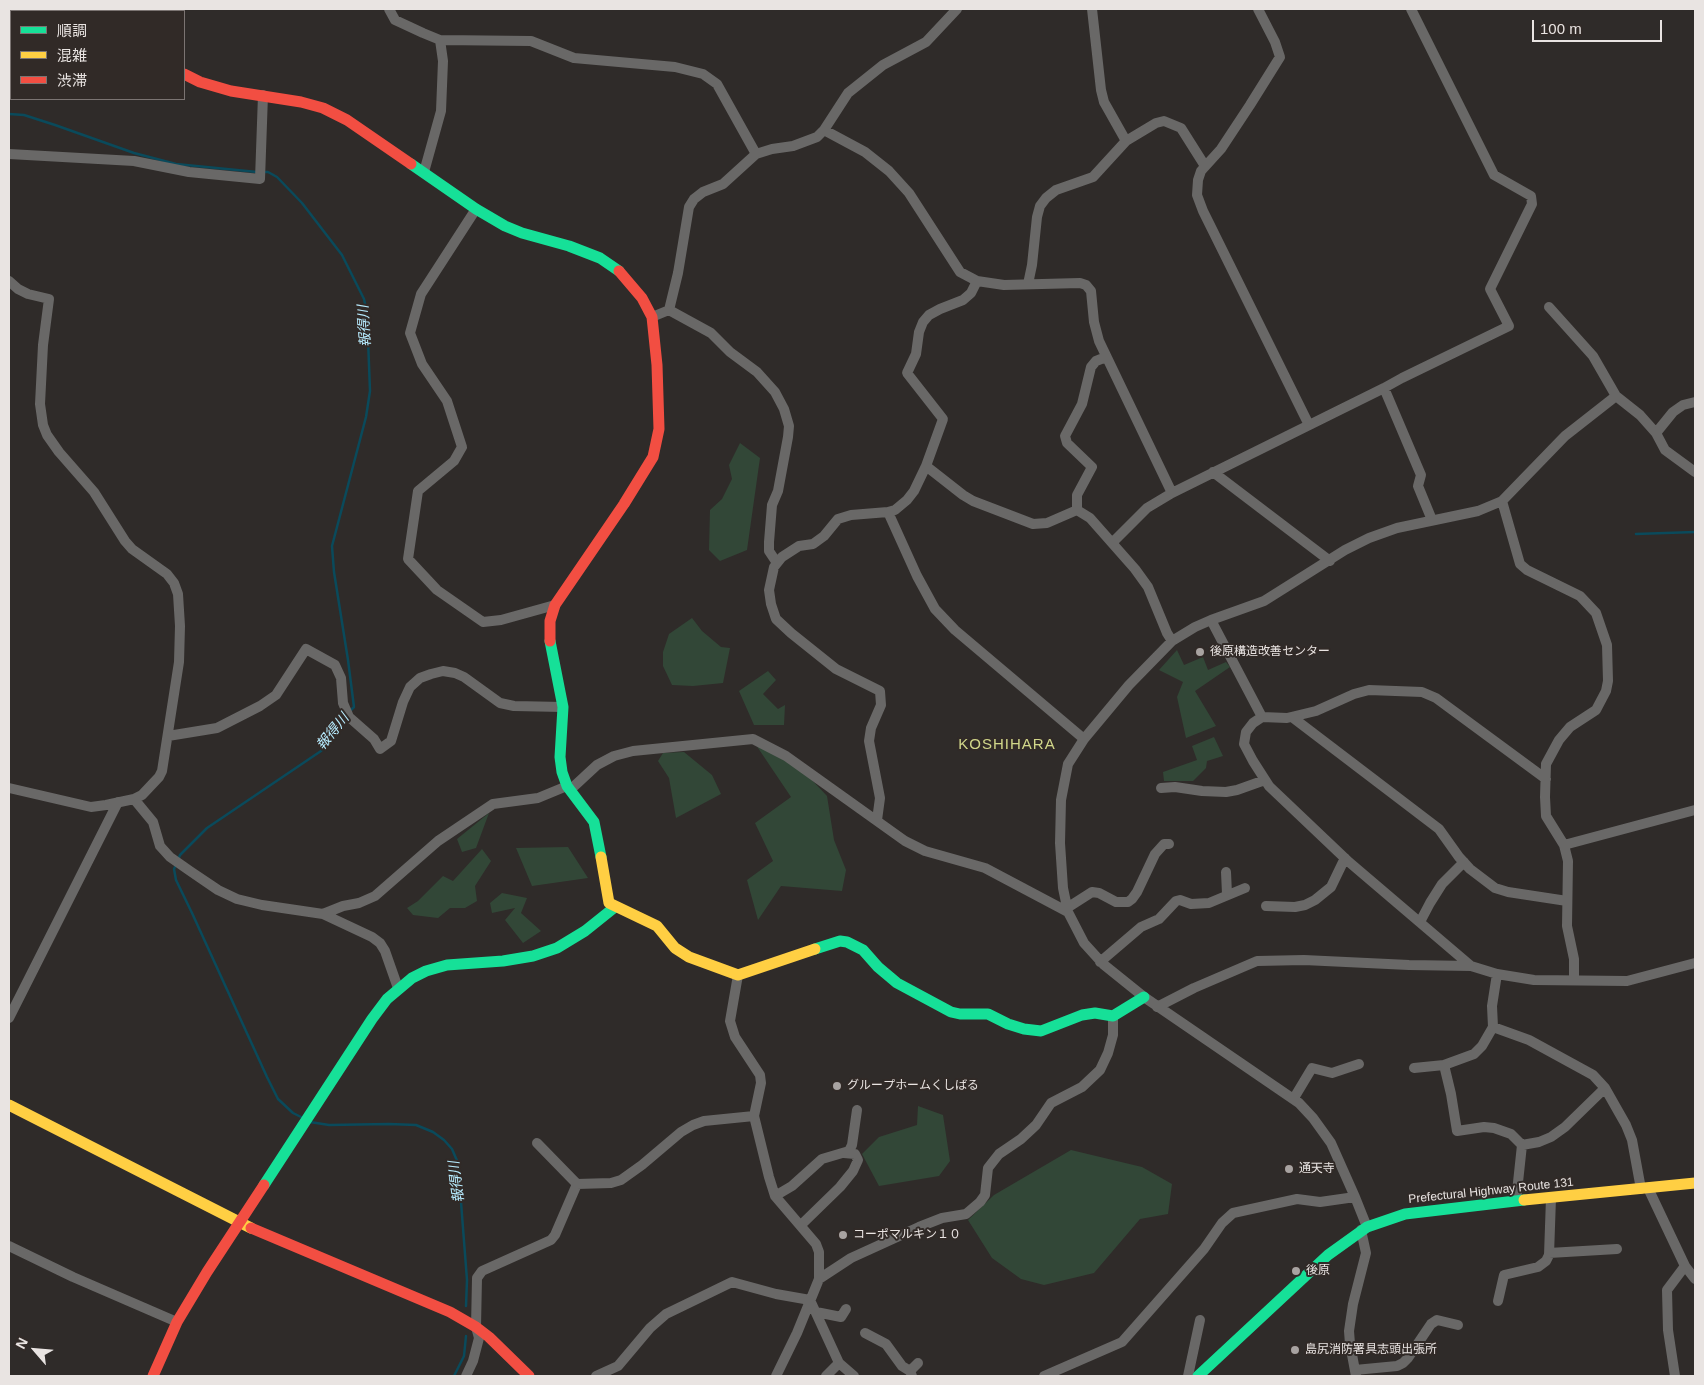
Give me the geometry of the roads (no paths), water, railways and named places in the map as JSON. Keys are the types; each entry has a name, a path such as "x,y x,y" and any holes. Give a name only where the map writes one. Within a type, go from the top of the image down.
{"street":[{"path":"389,9 395,20 440,40 531,41 574,58 675,66 703,74 717,84 756,154"},
{"path":"669,310 678,273 689,207 694,199 703,192 732,178 756,154 793,146 817,137 824,130 848,93 883,65 926,42 958,9"},
{"path":"1092,9 1104,102 1126,141"},
{"path":"1258,9 1275,42 1280,57 1226,142 1201,171 1197,195 1202,211 1308,425"},
{"path":"1112,543 1147,508 1172,493 1509,326 1490,289 1532,204 1531,196 1494,175 1410,9"},
{"path":"424,172 441,111 443,61 440,40"},
{"path":"185,74 200,82 231,91 323,108 360,128 476,209 505,226 600,258 617,269 642,298 652,317 657,365 659,429 653,457 624,504 555,605 550,621 550,646 562,707 560,757 562,772 569,788 594,822 608,903 657,926 676,948 688,957 738,975 840,941 847,942 863,950 878,967 897,983 951,1012 960,1014 988,1014 1008,1024 1040,1031 1082,1015 1095,1013 1113,1016 1144,998"},
{"path":"9,154 134,161 189,172 260,179 263,96"},
{"path":"1028,284 1032,264 1036,217 1040,206 1056,190 1093,177 1126,141 1156,123 1164,121 1181,128 1205,166"},
{"path":"824,130 866,152 889,171 909,193 960,272 977,281 1004,284 1080,282 1086,285 1091,291 1094,322 1106,357 1172,493"},
{"path":"476,209 422,294 410,333 422,364 447,401 462,447 454,461 418,491 408,559 437,590 483,622 502,620 555,605"},
{"path":"9,281 18,289 28,294 49,299 45,321 40,404 43,425 47,435 59,452 94,492 125,541 132,549 167,574 174,583 178,602 179,662 162,771 159,777 142,795 134,799 91,807 9,788"},
{"path":"877,820 879,792 869,742 871,728 882,700 880,691 836,669 776,619 771,604 770,590 774,567 782,557 799,546 814,544 824,536 838,519 850,515 895,510 914,491 926,466 943,419 907,373 916,354 919,332 923,322 929,315 963,300 971,293 977,281"},
{"path":"1549,307 1593,356 1616,396 1640,416 1656,433 1665,450 1695,472"},
{"path":"652,317 669,310"},
{"path":"669,310 711,333 730,352 757,372 775,392 784,409 789,426 788,438 778,491 772,505 769,542 769,551 776,564"},
{"path":"1077,510 1077,495 1092,467 1067,443 1065,436 1082,404 1091,367 1096,361 1106,357"},
{"path":"1384,388 1422,475 1418,486 1432,520"},
{"path":"1458,1325 1437,1320 1431,1324 1403,1363 1397,1366 1356,1373 1350,1344 1350,1324 1366,1253 1364,1229 1355,1197 1331,1143 1313,1118 1294,1098 1144,998 1100,962 1084,943 1067,910 1063,888 1060,843 1061,800 1068,764 1084,739 1130,684 1172,641 1211,620 1264,601 1345,550 1369,538 1397,528 1478,511 1502,501 1565,436 1616,396"},
{"path":"1656,433 1673,412 1683,404 1695,402"},
{"path":"926,466 973,501 1033,524 1047,523 1077,510"},
{"path":"1213,472 1330,561"},
{"path":"1502,501 1520,564 1527,570 1580,596 1596,614 1607,645 1608,681 1606,690 1596,710 1570,727 1559,740 1546,764 1546,816 1564,845 1568,861 1567,926 1574,959 1574,980"},
{"path":"1077,510 1090,518 1135,569 1148,587 1166,633 1172,641"},
{"path":"888,512 917,576 935,609 955,630 1084,739"},
{"path":"1211,620 1262,717"},
{"path":"168,736 217,728 260,706 276,695 306,649 335,665 341,678 344,703 349,717 374,739 380,749 391,741 403,702 410,687 420,678 431,674 455,673 464,677 500,703 514,706 562,707"},
{"path":"1472,966 1344,858 1283,799 1252,761 1244,744 1246,732 1253,723 1262,717 1292,717 1316,711 1354,694 1368,690 1422,692 1436,698 1546,779"},
{"path":"1292,717 1439,829 1470,869 1495,888 1508,892 1567,901"},
{"path":"323,914 375,896 438,841 493,804 538,798 569,788 597,765 624,754 642,750 753,739 786,756 905,841 925,852 985,868 1067,910"},
{"path":"1161,788 1175,786 1202,791 1226,792 1266,780"},
{"path":"134,799 153,822 160,846 170,857 218,890 237,899 262,905 323,914 353,927 380,943 385,951 398,988"},
{"path":"9,1018 118,802"},
{"path":"1564,845 1695,810"},
{"path":"1067,910 1092,892 1099,893 1116,902 1128,902 1137,892 1155,854 1164,844 1169,844"},
{"path":"1266,906 1296,907 1306,905 1315,900 1331,887 1344,858"},
{"path":"1420,922 1442,884 1464,862"},
{"path":"1226,872 1226,894"},
{"path":"1100,962 1141,927 1159,919 1176,901 1180,900 1191,904 1209,903 1226,894 1245,888"},
{"path":"153,1376 177,1322 372,1019 387,999 398,988 426,971 447,966 534,956 557,948 586,930 615,907"},
{"path":"1156,1006 1257,961 1304,960 1409,966 1472,966 1497,974 1534,980 1626,981 1695,963"},
{"path":"1414,1068 1444,1065 1474,1054 1482,1046 1493,1027 1492,1006 1497,974"},
{"path":"738,975 730,1021 735,1037 760,1074 761,1083 754,1116 769,1177 776,1196 816,1244 819,1252 819,1278 797,1333 776,1376"},
{"path":"819,1278 851,1258 919,1227 942,1218 966,1214 980,1202 985,1195 988,1168 999,1154 1021,1139 1036,1125 1051,1103 1082,1087 1100,1070 1108,1052 1112,1035 1113,1016"},
{"path":"1493,1027 1529,1040 1593,1075 1605,1088 1626,1125 1645,1188 1685,1266 1695,1279"},
{"path":"1294,1098 1312,1068 1332,1073 1359,1064"},
{"path":"1444,1065 1457,1131 1484,1127 1494,1128 1511,1134 1522,1145"},
{"path":"1522,1145 1545,1139 1566,1127 1605,1088"},
{"path":"9,1105 239,1224 450,1312 476,1327 529,1376"},
{"path":"776,1196 792,1186 822,1159 849,1151 852,1145 857,1110"},
{"path":"537,1143 577,1184 611,1183 621,1180 642,1165 680,1132 693,1125 754,1116"},
{"path":"1516,1201 1522,1145"},
{"path":"801,1225 840,1188 853,1171 858,1160 855,1154 844,1153"},
{"name":"Prefectural Highway Route 131","path":"1198,1376 1328,1255 1364,1229 1405,1214 1695,1183"},
{"path":"466,1376 473,1362 479,1338 476,1327 477,1278 482,1271 550,1240 555,1234 577,1184"},
{"path":"1044,1376 1122,1342 1204,1249 1222,1223 1233,1213 1297,1199 1320,1202 1355,1197"},
{"path":"1498,1301 1504,1275 1538,1267 1546,1261 1549,1253 1551,1198"},
{"path":"9,1246 73,1278 177,1322"},
{"path":"1549,1253 1617,1249"},
{"path":"1675,1376 1668,1330 1668,1290 1685,1266"},
{"path":"596,1376 618,1366 650,1328 666,1314 732,1282 776,1294 810,1300"},
{"path":"810,1300 839,1362 854,1376"},
{"path":"816,1312 841,1317 846,1309"},
{"path":"1188,1376 1200,1320"},
{"path":"864,1333 886,1344 902,1366 911,1373 918,1363"},
{"path":"826,1376 839,1362"}],"waterway":[{"name":"報得川","path":"9,114 24,115 134,153 176,164 257,172"},
{"name":"報得川","path":"262,172 268,172 277,177 302,203 342,255 364,299 367,313 370,391 366,417 332,546 334,572 354,707 350,711"},
{"path":"1636,534 1695,532"},
{"name":"報得川","path":"178,860 180,855 207,828 321,751 345,718"},
{"name":"報得川","path":"176,865 174,869 176,880 267,1077 278,1099 293,1113 301,1117"},
{"name":"報得川","path":"310,1122 329,1125 416,1125 433,1132 452,1149 458,1163 467,1280 466,1306"},
{"name":"報得川","path":"454,1376 464,1356 466,1336"}],"place":[{"name":"後原構造改善センター","path":"1200,652"},
{"name":"グループホームくしばる","path":"837,1086"},
{"name":"通天寺","path":"1289,1169"},
{"name":"コーポマルキン１０","path":"843,1235"},
{"name":"後原","path":"1296,1271"},
{"name":"島尻消防署具志頭出張所","path":"1295,1350"}],"district":[{"name":"KOSHIHARA","path":"1007,745"}]}
